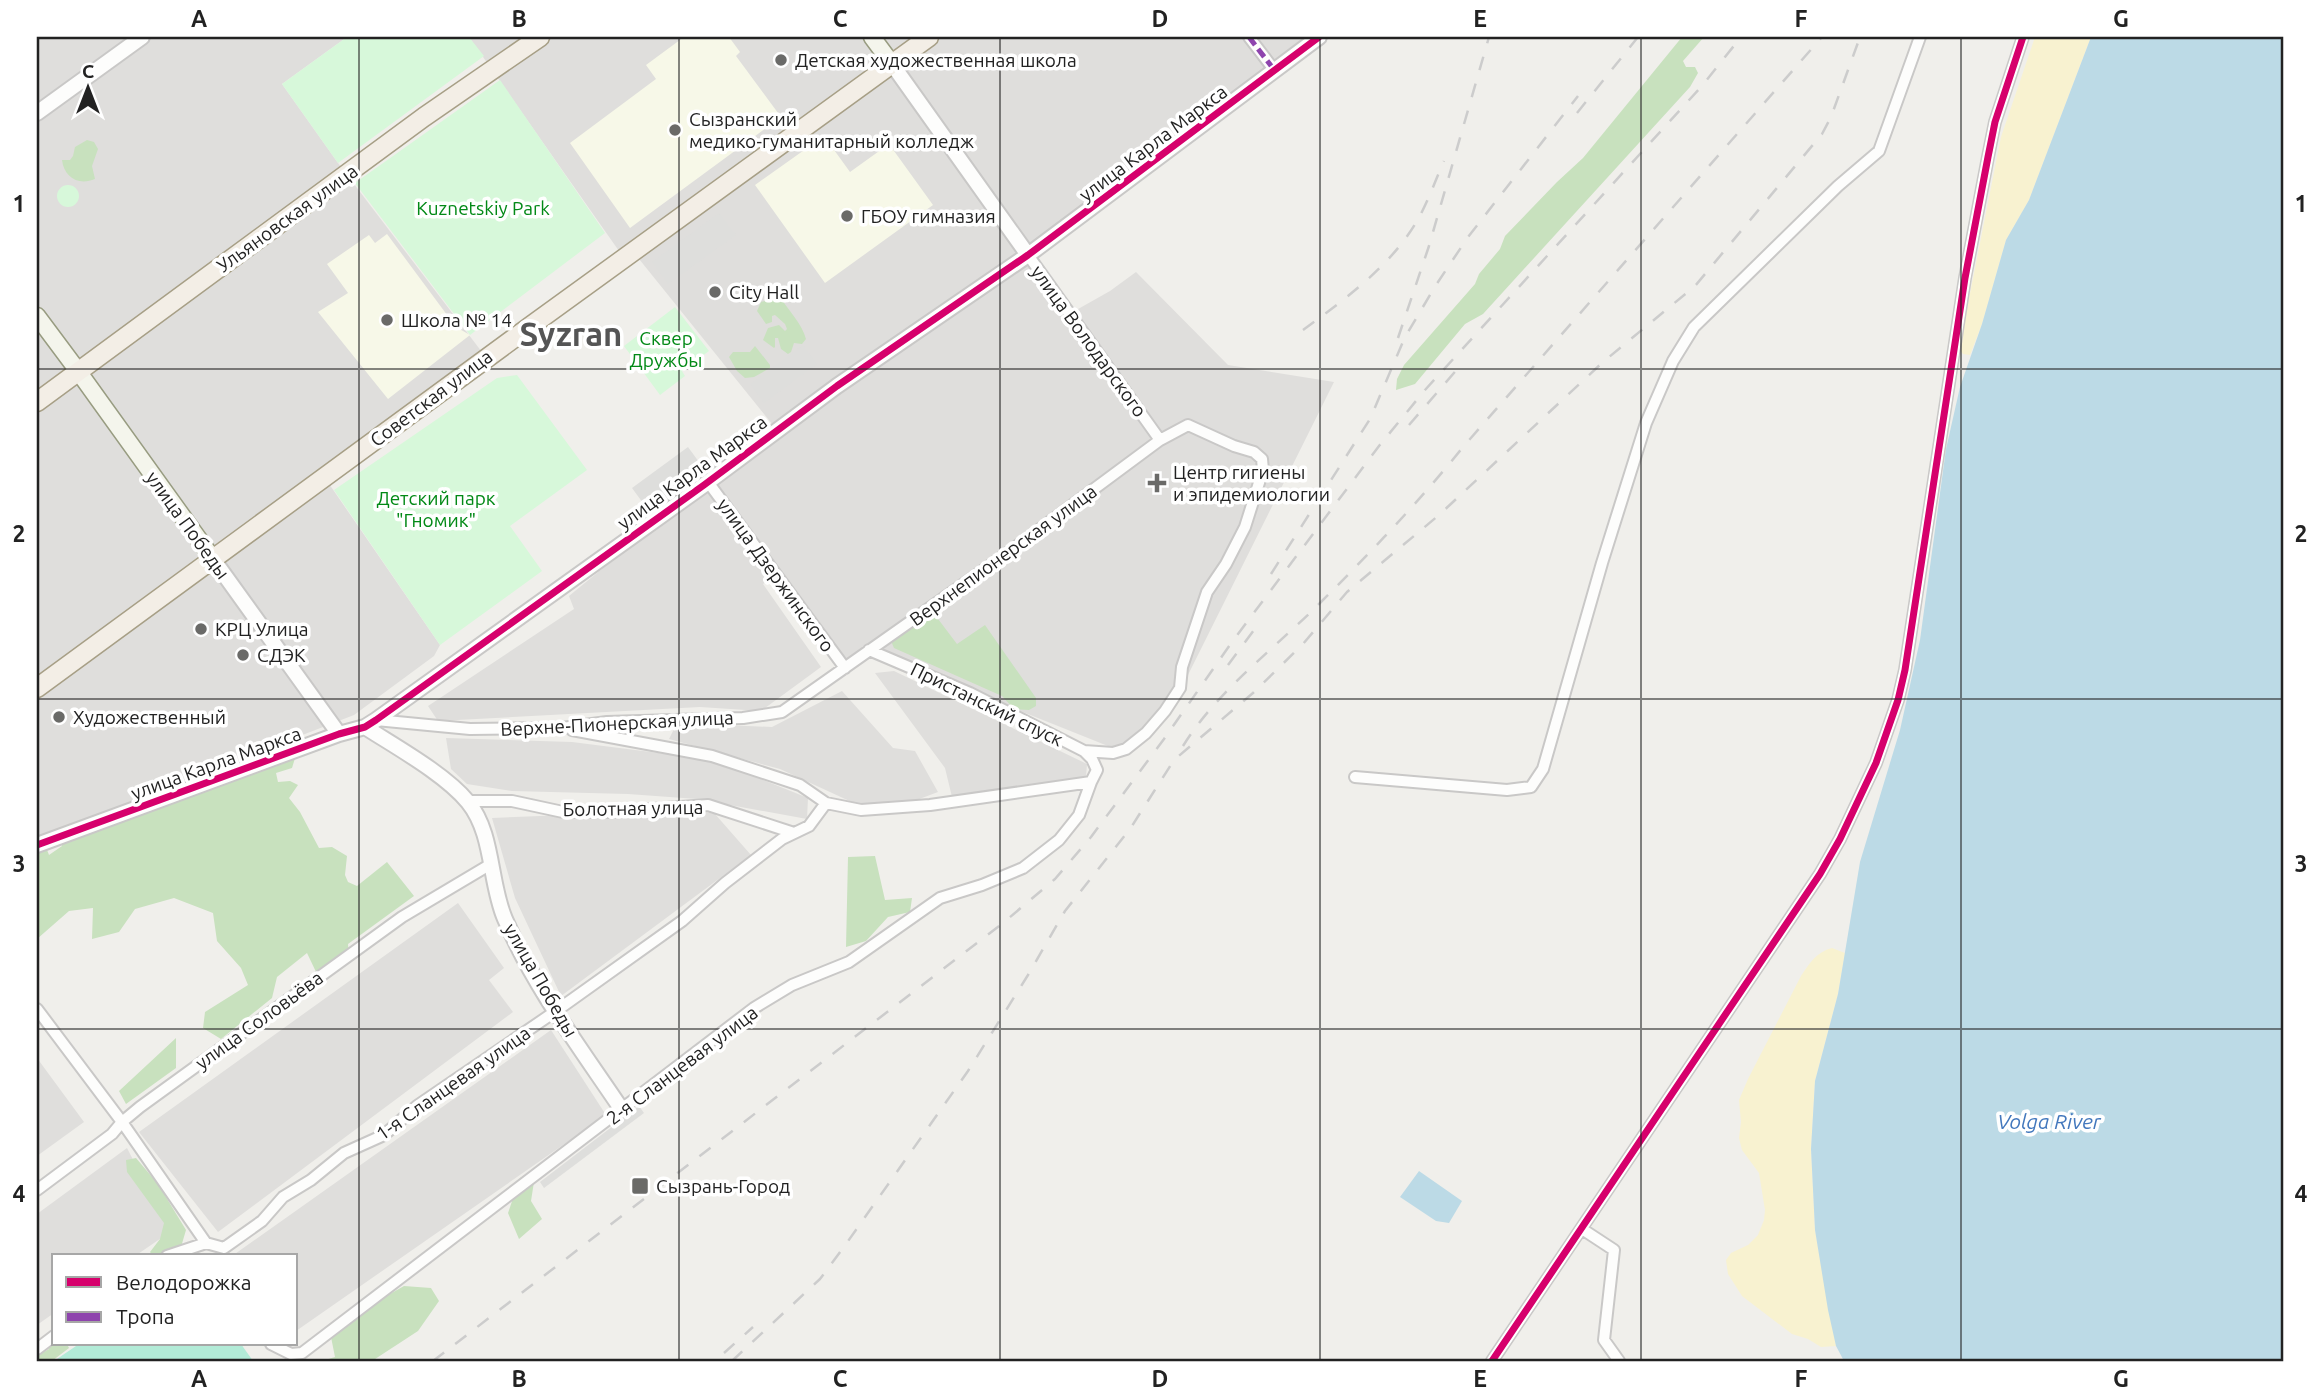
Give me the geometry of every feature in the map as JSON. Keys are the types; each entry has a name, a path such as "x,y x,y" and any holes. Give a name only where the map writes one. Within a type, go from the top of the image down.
{"main road":[{"name":"Ульяновская улица","path":"37,402 424,117 540,37"},
{"name":"улица Володарского","path":"872,37 892,64"},
{"name":"Советская улица","path":"37,688 514,337 929,37"},
{"name":"улица Победы","path":"37,316 213,559"}],"street":[{"path":"37,113 142,37"},
{"path":"1249,37 1275,71"},
{"name":"улица Карла Маркса","path":"37,845 370,723 708,482 837,386 1028,256 1320,37"},
{"path":"1355,778 1507,790 1531,787 1543,769 1646,423 1673,361 1694,327 1838,186 1879,151 1920,37"},
{"path":"1492,1361 1820,874 1858,804 1884,744 1905,670 1965,278 1988,157 1995,122 2022,37"},
{"name":"улица Володарского","path":"892,64 1160,440"},
{"name":"Верхнепионерская улица","path":"845,668 1160,440 1188,425 1254,452 1262,459 1263,470 1245,527 1226,564 1207,592 1182,667 1180,688 1146,733 1126,749 1113,753 1084,751"},
{"name":"улица Дзержинского","path":"708,482 845,668"},
{"name":"улица Победы","path":"213,559 339,734"},
{"name":"Пристанский спуск","path":"869,650 970,693 1084,751 1092,758 1097,769"},
{"name":"Верхне-Пионерская улица","path":"370,723 470,729 562,728 607,722 743,718 782,712 845,668"},
{"name":"улица Победы","path":"370,723 468,801 479,818 504,917 556,1011 622,1110"},
{"path":"562,728 712,756 800,785 827,803 861,810 930,805 1091,782"},
{"name":"2-я Сланцевая улица","path":"275,1346 291,1354 302,1353 754,1008 792,985 849,962 940,898 982,886 1023,868 1059,841 1079,815 1097,769"},
{"name":"Болотная улица","path":"468,801 512,801 563,812 612,812 708,805 794,833"},
{"name":"1-я Сланцевая улица","path":"206,1243 225,1252 262,1221 282,1197 311,1180 344,1153 384,1135 417,1106 682,921 782,839 809,826 827,803"},
{"name":"улица Соловьёва","path":"37,1190 112,1134 122,1122 402,917 491,864"},
{"path":"37,1009 122,1122 206,1243 173,1254"},
{"path":"1582,1229 1614,1250 1604,1340 1619,1361"},
{"path":"37,1349 52,1338"}],"shaded area":[{"path":"37,37 347,37 282,84 338,163 488,360 325,478 440,645 434,656 354,715 37,838"},
{"path":"469,37 1325,37 1028,255 1071,313 1110,291 1136,272 1228,365 1334,382 1183,685 1123,752 877,654 845,668 710,489 777,430 635,254 626,261"},
{"name":"Сызранский медико-гуманитарный колледж","path":"684,37 729,37 740,52 736,56 781,117 630,228 570,143 656,79 646,65"},
{"name":"ГБОУ гимназия","path":"824,136 850,172 889,144 933,205 825,283 755,185"},
{"path":"719,213 736,235 668,284 652,262"},
{"name":"Школа № 14","path":"387,234 456,327 470,335 388,399 318,312 348,293 327,264 369,235 375,243"},
{"path":"803,345 817,364 764,403 750,384"},
{"path":"688,447 707,473 651,514 632,488"},
{"path":"704,485 771,578 763,584 821,667 761,711 700,707 438,721 428,706 574,609 569,596"},
{"path":"894,671 1087,764 1086,777 952,797 945,768 875,673"},
{"path":"842,691 893,748 915,751 938,792 914,801 856,804 780,769 669,739 677,723 772,727"},
{"path":"446,738 572,742 714,760 808,798 807,819 697,799 512,791 467,784 451,769"},
{"path":"695,810 715,814 751,855 561,996 515,898 492,818"},
{"path":"458,903 504,968 489,980 513,1012 218,1232 139,1132"},
{"path":"551,1030 606,1115 298,1330 298,1254 235,1254"},
{"path":"37,1058 84,1122 37,1156"},
{"path":"639,1106 644,1113 544,1188 540,1182"},
{"path":"127,1148 170,1232 138,1254 52,1254 52,1314 37,1325 37,1214"}],"green space":[{"path":"347,37 469,37 484,56 338,163 282,84"},
{"path":"1682,37 1704,37 1683,61 1686,67 1695,67 1698,73 1690,87 1483,314 1465,324 1415,384 1396,390 1397,379 1404,365 1475,284 1479,274 1500,249 1505,236 1583,158"},
{"name":"Kuznetskiy Park","path":"500,80 605,233 470,335 355,183"},
{"path":"87,140 94,142 98,149 92,166 95,179 78,181 69,175 62,160 70,160 75,147"},
{"path":"68,185 76,188 79,196 76,204 68,207 60,204 57,196 60,188"},
{"path":"778,298 796,318 806,339 802,344 794,343 788,354 781,349 778,338 775,338 774,348 763,340 768,328 779,325 785,331 785,324 775,315 772,316 772,322 766,324 757,311 761,302"},
{"name":"Сквер Дружбы","path":"675,307 709,351 682,371 685,376 660,395 624,346"},
{"path":"755,346 770,368 754,377 745,378 737,371 729,357 733,352 750,352"},
{"name":"Детский парк \"Гномик\"","path":"517,375 587,470 510,526 542,571 440,645 334,490 497,378"},
{"path":"932,611 957,644 985,625 1036,698 1036,706 1029,710 1014,709 1002,696 894,648 891,641"},
{"path":"280,744 296,755 292,768 276,773 278,782 290,781 298,785 289,798 300,812 319,848 332,847 347,856 345,875 348,882 357,886 387,862 414,896 348,944 349,956 317,974 307,953 277,977 272,998 221,1039 203,1028 205,1012 248,985 241,968 217,941 213,913 174,898 135,909 119,932 92,939 93,908 69,911 37,939 37,845 44,842 49,855 62,846 60,833 109,810 122,814 189,785 191,779"},
{"path":"875,856 885,900 912,898 910,912 888,917 866,941 846,947 848,857"},
{"path":"176,1038 176,1068 126,1104 119,1091"},
{"path":"136,1158 158,1184 186,1230 181,1247 176,1254 169,1248 162,1254 150,1252 160,1239 164,1223 127,1172 126,1160"},
{"path":"536,1169 531,1201 542,1219 519,1239 508,1213 520,1178"},
{"path":"404,1286 431,1288 439,1301 418,1331 372,1361 322,1361 335,1357 331,1337 367,1307"},
{"path":"49,1336 52,1336 52,1346 69,1348 52,1361 37,1361 37,1356 49,1349"},
{"path":"76,1346 242,1346 253,1361 54,1361"}],"sand":[{"path":"2035,37 2091,37 2029,200 2006,240 1982,324 1970,355 1963,354 1959,349 2001,137"},
{"path":"1832,948 1845,953 1838,994 1815,1081 1811,1149 1815,1230 1836,1346 1821,1347 1792,1334 1742,1296 1728,1274 1726,1260 1731,1253 1748,1245 1758,1235 1765,1210 1759,1173 1742,1150 1739,1138 1739,1100 1801,976 1817,955"}],"water":[{"name":"Volga River","path":"2091,37 2283,37 2283,1361 1844,1361 1836,1346 1828,1310 1815,1230 1811,1149 1815,1081 1838,994 1860,862 1900,730 1920,640 1946,449 1960,387 1982,324 2006,240 2029,200"},
{"path":"1419,1171 1462,1201 1449,1223 1436,1221 1400,1197"}],"railway":[{"path":"1398,338 1429,246 1489,37"},
{"path":"1577,113 1638,37"},
{"path":"433,1361 1003,923 1055,879 1091,837 1232,642 1379,446 1425,390 1701,87 1741,37"},
{"path":"1183,746 1229,689 1319,604 1411,508 1822,37"},
{"path":"732,1361 820,1279 846,1244 968,1071 1065,911 1130,829 1174,760 1253,693 1303,644 1347,592 1439,515 1603,362 1695,286 1822,134 1831,117 1860,37"},
{"path":"1271,574 1370,419 1405,337 1436,285 1468,237 1578,96"},
{"path":"1303,330 1366,281 1394,253 1421,214 1444,161"},
{"path":"1409,425 1460,366"},
{"path":"1228,665 1257,626"},
{"path":"724,1353 753,1327"}],"marked path":[{"path":"1249,37 1275,71"}],"cycle path":[{"path":"37,845 339,734 365,727 704,485 837,386 1028,255 1319,37"},
{"path":"1492,1361 1820,874 1876,763 1898,700 1905,670 1965,278 1995,122 2023,37"}],"place":[{"name":"Детская художественная школа","path":"781,60"},
{"name":"Сызранский медико-гуманитарный колледж","path":"675,130"},
{"name":"ГБОУ гимназия","path":"847,216"},
{"name":"City Hall","path":"715,292"},
{"name":"Школа № 14","path":"387,320"},
{"name":"Центр гигиены и эпидемиологии","path":"1157,483"},
{"name":"КРЦ Улица","path":"201,629"},
{"name":"СДЭК","path":"243,655"},
{"name":"Художественный","path":"59,717"},
{"name":"Сызрань-Город","path":"640,1186"}],"district":[{"name":"Syzran","path":"571,334"}]}
